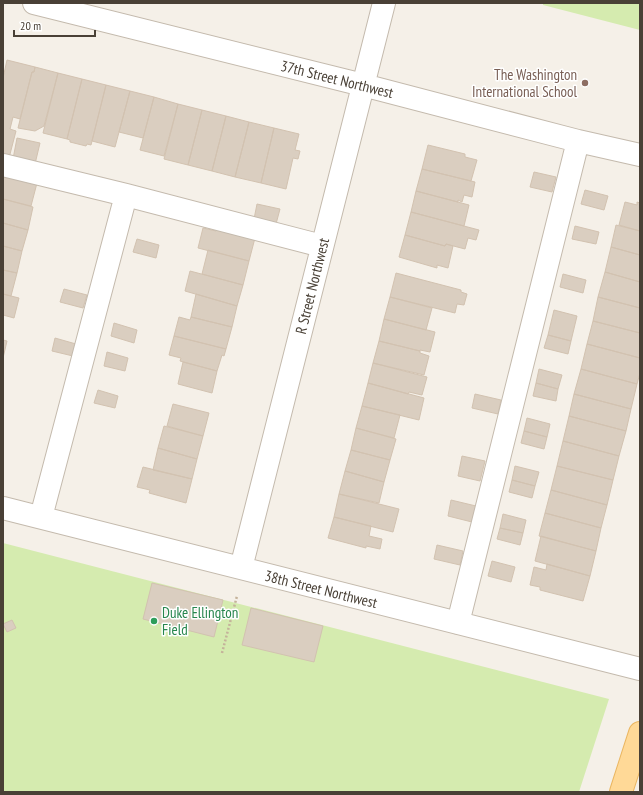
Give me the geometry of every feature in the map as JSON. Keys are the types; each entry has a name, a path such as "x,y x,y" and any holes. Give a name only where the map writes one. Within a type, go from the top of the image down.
{"main road":[{"path":"621,792 640,733"}],"street":[{"name":"37th Street Northwest","path":"34,3 363,85 578,141 640,155"},
{"name":"R Street Northwest","path":"241,568 384,3"},
{"path":"458,624 578,141"},
{"path":"3,165 322,246"},
{"path":"41,517 126,195"},
{"name":"38th Street Northwest","path":"3,508 640,669"}],"path":[{"path":"222,653 237,596"}],"green space":[{"path":"543,3 640,3 640,30 543,5"},
{"name":"Duke Ellington Field","path":"3,543 609,699 579,792 3,792"}],"building":[{"path":"7,60 35,67 34,72 32,72 20,119 13,117 10,129 16,131 9,158 3,157 3,78"},
{"path":"35,67 58,73 44,126 35,131 18,128 32,72 34,72"},
{"path":"58,73 82,79 67,139 43,133"},
{"path":"82,79 106,85 91,145 87,144 86,146 70,142 70,140 67,139"},
{"path":"106,85 130,91 115,147 92,141"},
{"path":"130,91 154,97 143,138 119,132"},
{"path":"154,97 178,104 164,156 140,150"},
{"path":"178,104 202,110 188,165 164,159"},
{"path":"202,110 226,116 212,171 188,165"},
{"path":"226,116 249,122 235,177 212,171"},
{"path":"249,122 274,128 261,183 235,177"},
{"path":"274,128 299,134 295,150 300,151 298,159 293,158 286,189 261,183"},
{"path":"17,138 40,143 35,164 13,159"},
{"path":"428,145 465,154 465,157 477,160 471,181 422,169"},
{"path":"422,169 475,182 472,197 464,195 462,202 458,200 458,202 416,191"},
{"path":"534,172 556,177 552,192 530,187"},
{"path":"3,175 37,183 31,206 3,199"},
{"path":"585,190 608,196 604,210 581,204"},
{"path":"416,191 469,205 464,226 411,212"},
{"path":"3,199 33,207 28,230 3,223"},
{"path":"625,202 637,205 637,202 640,203 640,231 619,225"},
{"path":"257,204 280,209 276,224 254,219"},
{"path":"411,212 479,230 476,240 468,238 465,249 446,244 445,246 405,235"},
{"path":"3,223 28,230 22,251 3,246"},
{"path":"616,225 640,231 640,255 611,247"},
{"path":"575,226 599,232 596,244 572,239"},
{"path":"203,228 216,231 217,228 255,238 249,261 198,248"},
{"path":"405,235 445,246 446,244 453,246 448,268 437,265 437,268 399,257"},
{"path":"137,239 159,245 156,258 133,252"},
{"path":"3,246 22,251 17,273 3,270"},
{"path":"611,247 640,255 640,282 605,272"},
{"path":"208,250 249,261 243,285 202,274"},
{"path":"3,270 17,273 11,296 3,294"},
{"path":"190,271 243,285 237,306 185,291"},
{"path":"605,272 640,282 640,308 598,297"},
{"path":"396,273 461,290 461,292 467,294 464,305 457,304 455,313 390,297"},
{"path":"563,274 586,280 583,293 560,287"},
{"path":"64,289 87,295 83,308 60,302"},
{"path":"3,294 19,298 14,318 3,315"},
{"path":"196,294 237,306 232,327 191,317"},
{"path":"390,297 432,308 426,330 384,319"},
{"path":"598,297 640,308 640,333 593,321"},
{"path":"554,310 577,316 571,341 548,335"},
{"path":"179,317 190,320 191,317 232,327 226,349 174,336"},
{"path":"384,319 435,332 430,352 379,341"},
{"path":"593,321 640,333 640,358 587,344"},
{"path":"114,323 137,330 134,343 111,336"},
{"path":"548,335 571,341 568,354 544,348"},
{"path":"174,336 226,349 224,356 222,355 217,371 180,361 181,358 169,355"},
{"path":"55,338 76,344 73,356 52,351"},
{"path":"3,340 7,341 3,358"},
{"path":"379,341 420,351 420,353 429,356 424,375 373,363"},
{"path":"587,344 640,358 640,373 637,384 581,369"},
{"path":"107,352 128,358 125,371 104,366"},
{"path":"183,362 217,371 212,393 178,384"},
{"path":"373,363 427,377 422,395 409,392 408,394 368,383"},
{"path":"539,369 562,375 558,389 536,383"},
{"path":"581,369 637,384 631,409 574,394"},
{"path":"368,383 424,398 419,420 362,406"},
{"path":"536,383 558,389 556,401 533,396"},
{"path":"98,390 118,396 115,408 94,403"},
{"path":"475,394 501,400 498,414 472,408"},
{"path":"574,394 631,409 626,431 569,416"},
{"path":"173,404 209,413 203,436 167,426"},
{"path":"362,406 400,415 394,438 356,428"},
{"path":"569,416 626,431 619,456 563,441"},
{"path":"527,418 550,424 547,437 524,431"},
{"path":"164,426 203,436 197,459 158,448"},
{"path":"356,428 396,439 390,460 351,450"},
{"path":"524,431 547,437 544,449 521,443"},
{"path":"563,441 619,456 613,480 557,466"},
{"path":"158,448 197,459 192,479 153,470"},
{"path":"351,450 390,460 384,482 345,471"},
{"path":"462,456 485,461 480,481 458,476"},
{"path":"515,466 539,472 535,486 512,480"},
{"path":"557,466 613,480 607,505 551,490"},
{"path":"143,467 192,479 186,503 149,493 150,490 137,487"},
{"path":"345,471 384,482 379,503 339,494"},
{"path":"512,480 535,486 532,498 509,492"},
{"path":"551,490 607,505 601,528 545,513"},
{"path":"339,494 399,509 393,532 334,517"},
{"path":"451,500 476,506 472,522 448,516"},
{"path":"545,513 601,528 596,551 539,536"},
{"path":"503,514 526,520 523,533 500,528"},
{"path":"334,517 371,526 369,536 382,539 380,549 366,546 366,548 328,538"},
{"path":"500,528 523,533 520,545 497,539"},
{"path":"541,536 596,551 590,576 535,561"},
{"path":"437,545 463,551 460,565 434,559"},
{"path":"492,561 515,567 511,582 488,576"},
{"path":"547,564 590,576 583,601 540,590 540,587 530,585 534,567 546,570"},
{"path":"152,583 223,600 214,637 143,619"},
{"path":"251,608 323,626 314,662 242,645"},
{"path":"12,620 16,628 7,632 3,624"}],"place":[{"name":"The Washington International School","path":"585,83"},
{"name":"Duke Ellington Field","path":"154,621"}]}
